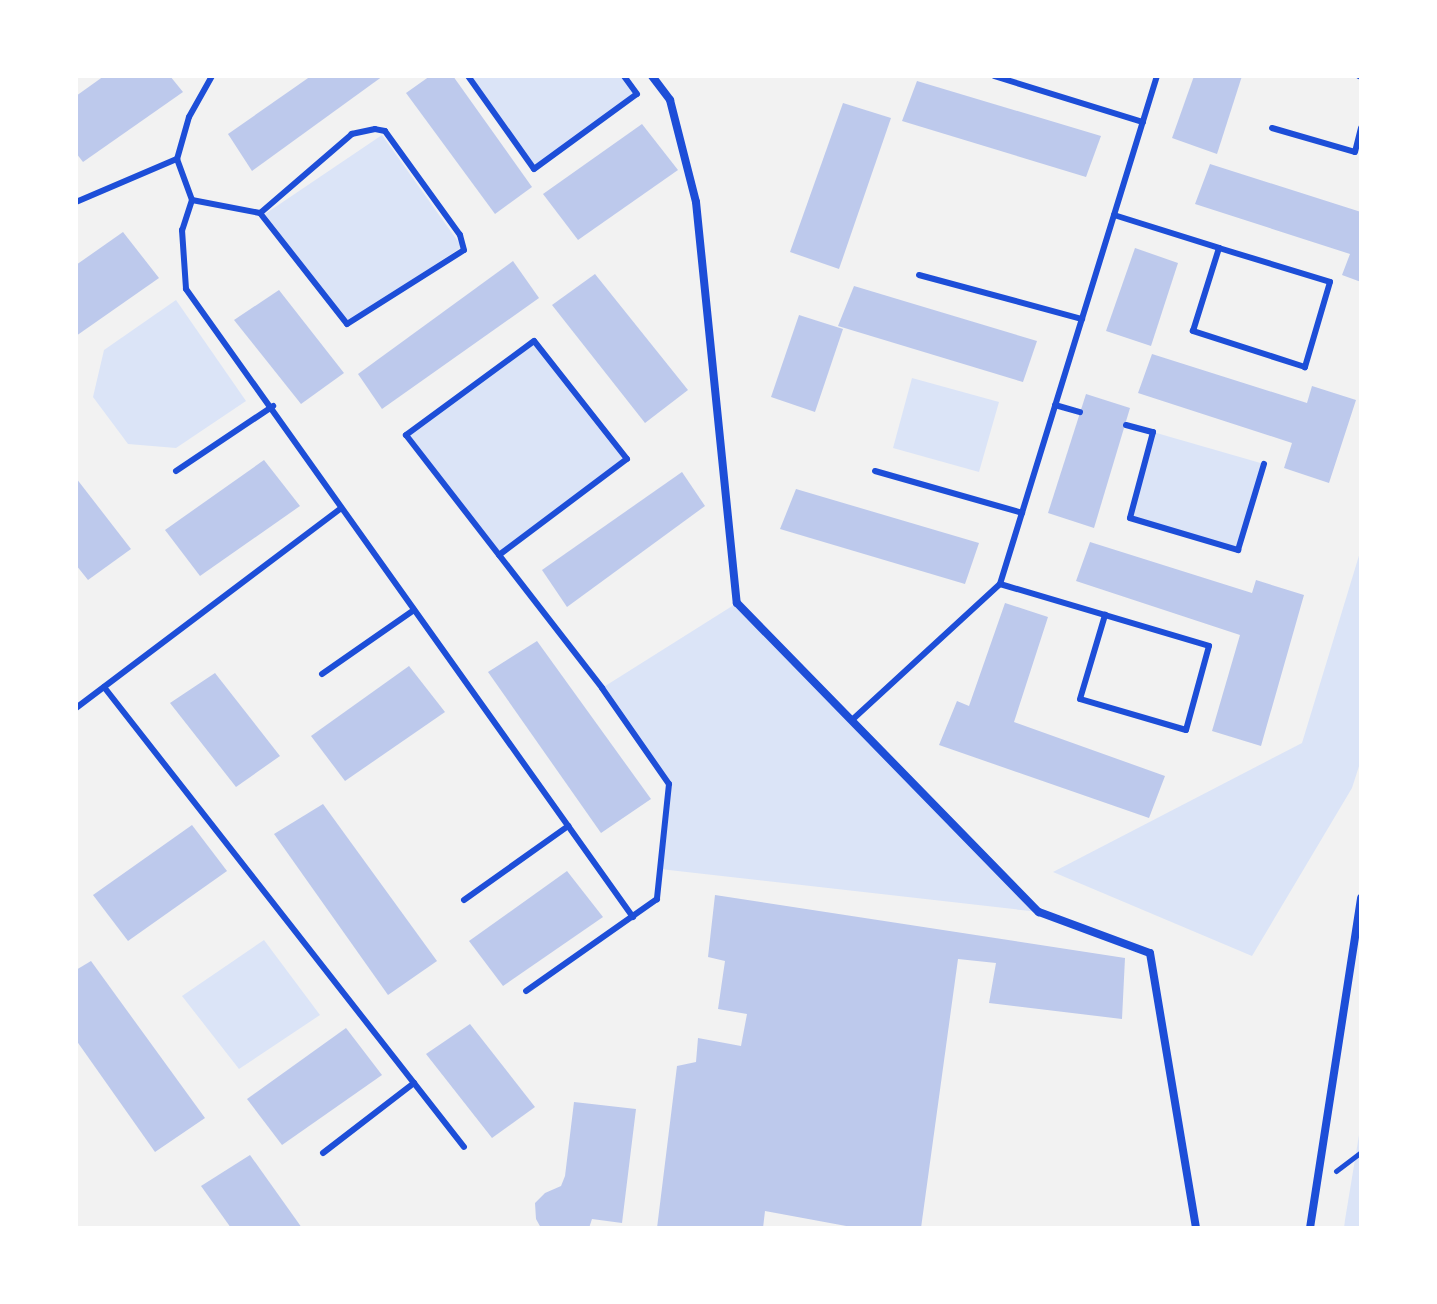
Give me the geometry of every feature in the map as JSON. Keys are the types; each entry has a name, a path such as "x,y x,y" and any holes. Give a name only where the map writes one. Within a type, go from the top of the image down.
{"street":[{"path":"652,76 670,100 696,202 737,603 1039,912 1150,953 1196,1228"},
{"path":"1310,1228 1361,898"}],"lane":[{"path":"212,76 189,117 177,159 192,200 182,230 186,289 273,406 341,508 633,917"},
{"path":"468,76 534,169 637,94 624,76"},
{"path":"994,76 1143,122"},
{"path":"852,720 1000,584 1157,76"},
{"path":"1272,128 1355,152 1361,128"},
{"path":"192,200 260,213 347,324 464,250 460,235 385,131 375,129 352,134 260,213"},
{"path":"76,202 177,159"},
{"path":"1114,215 1330,282 1305,367 1193,331 1219,248"},
{"path":"919,275 1082,319"},
{"path":"499,555 627,459 534,341 406,435 602,688 669,784 657,899 526,991"},
{"path":"1055,405 1080,412"},
{"path":"176,471 273,406"},
{"path":"1126,425 1153,432 1130,518 1238,550 1264,464"},
{"path":"875,471 1022,513"},
{"path":"76,708 341,508"},
{"path":"1000,584 1105,615 1209,646 1186,730 1080,699 1105,615"},
{"path":"322,674 414,610"},
{"path":"104,687 464,1147"},
{"path":"464,900 568,826"},
{"path":"323,1153 414,1083"}],"shaded area":[{"path":"468,76 624,76 637,94 534,169"},
{"path":"382,135 462,247 347,322 265,214"},
{"path":"176,300 246,401 176,448 128,444 93,397 104,350"},
{"path":"534,341 627,459 499,555 406,435"},
{"path":"912,378 999,402 979,472 893,448"},
{"path":"1153,432 1264,464 1238,550 1130,518"},
{"path":"1361,549 1361,760 1352,788 1252,956 1053,872 1302,743"},
{"path":"737,603 1039,912 660,869 668,784 602,688"},
{"path":"264,940 320,1015 239,1069 182,996"},
{"path":"1361,1123 1361,1228 1344,1228 1345,1220"}],"building":[{"path":"104,76 170,76 183,92 83,162 76,153 76,96"},
{"path":"311,76 383,76 252,171 228,134"},
{"path":"430,76 453,76 532,187 495,214 406,93"},
{"path":"1194,76 1242,76 1217,154 1172,138"},
{"path":"917,81 1101,136 1086,177 902,121"},
{"path":"843,103 891,118 839,269 790,252"},
{"path":"642,124 678,170 578,240 543,194"},
{"path":"1210,164 1361,212 1361,282 1342,275 1350,254 1195,204"},
{"path":"123,232 159,278 76,336 76,265"},
{"path":"1135,248 1178,263 1151,346 1106,331"},
{"path":"513,261 539,298 382,409 358,374"},
{"path":"595,274 688,390 645,423 552,305"},
{"path":"854,286 1037,341 1023,382 838,326"},
{"path":"279,290 344,373 301,404 234,320"},
{"path":"799,315 843,329 815,412 771,397"},
{"path":"1152,354 1307,403 1312,386 1356,400 1329,483 1284,468 1292,443 1138,393"},
{"path":"1086,394 1130,408 1094,528 1048,513"},
{"path":"264,460 300,506 200,576 165,530"},
{"path":"682,472 705,506 567,607 542,570"},
{"path":"76,478 131,549 88,580 76,565"},
{"path":"796,489 979,543 965,584 780,529"},
{"path":"1090,542 1252,593 1256,580 1304,595 1261,746 1212,731 1240,635 1076,581"},
{"path":"1005,603 1048,617 1014,722 1165,776 1149,818 939,745 957,701 969,706"},
{"path":"537,641 651,799 601,833 488,672"},
{"path":"409,666 445,712 345,781 311,736"},
{"path":"215,673 280,756 236,787 170,703"},
{"path":"323,804 437,961 388,995 274,834"},
{"path":"192,825 227,871 128,941 93,895"},
{"path":"567,871 603,917 503,986 469,941"},
{"path":"715,895 1125,958 1122,1019 989,1003 996,963 958,959 921,1228 857,1228 765,1211 763,1228 657,1228 677,1066 696,1062 698,1038 741,1046 747,1014 718,1009 725,961 708,957"},
{"path":"91,961 205,1118 155,1152 76,1040 76,970"},
{"path":"470,1024 535,1107 492,1138 426,1054"},
{"path":"346,1028 382,1075 282,1145 247,1099"},
{"path":"574,1102 636,1109 622,1223 592,1219 589,1228 541,1228 536,1219 535,1203 545,1193 561,1186 565,1176"},
{"path":"250,1155 302,1228 231,1228 201,1186"}]}
